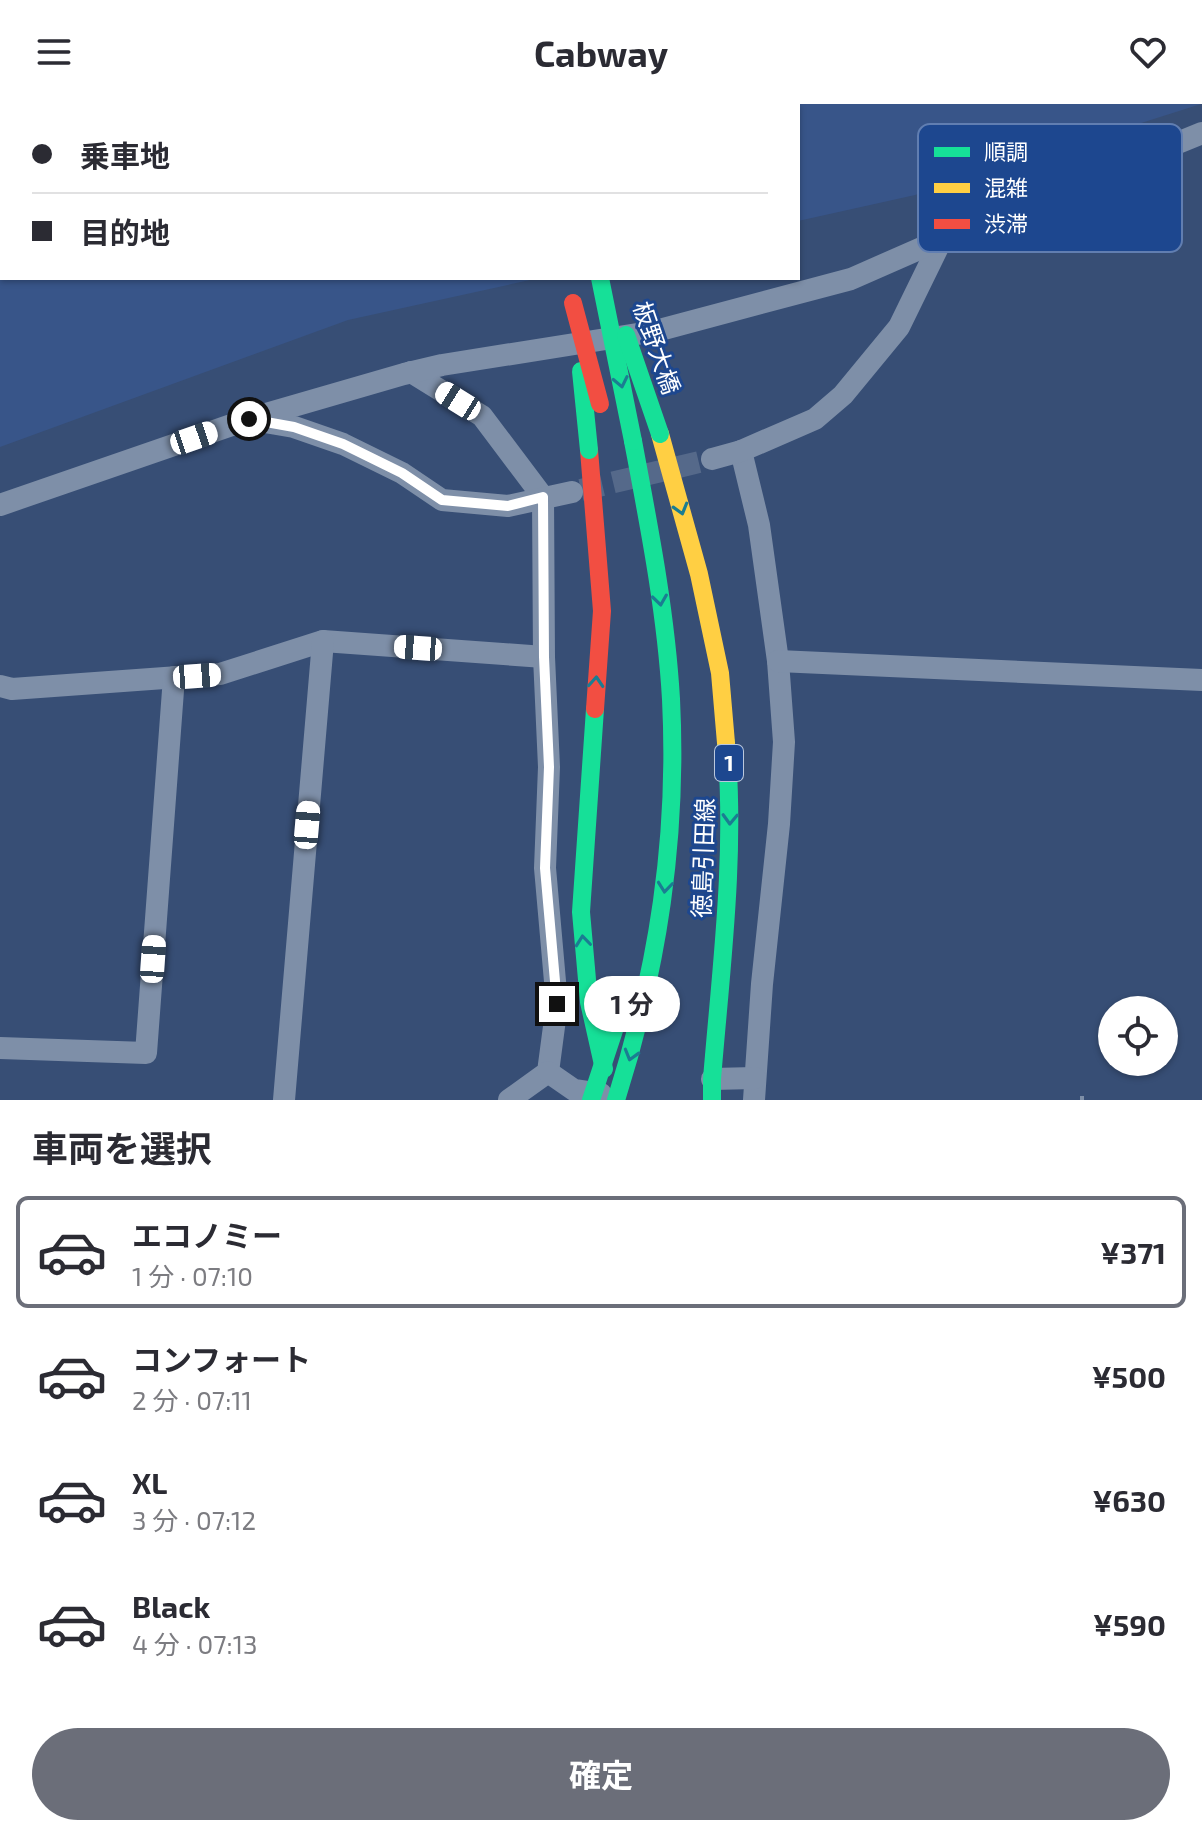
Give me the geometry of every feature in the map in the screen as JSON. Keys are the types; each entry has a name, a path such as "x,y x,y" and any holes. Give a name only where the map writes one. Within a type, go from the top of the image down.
{"main road":[{"path":"600,280 654,548 672,712 673,795 665,895 644,1010 630,1062 607,1099"},
{"name":"板野大橋","path":"607,280 660,434"},
{"path":"603,415 572,297 602,611 581,912 589,1002 607,1099"},
{"name":"徳島引田線","path":"660,434 699,574 720,673 730,784 727,903 712,1090"},
{"path":"637,567 647,614 654,727"},
{"path":"607,1099 627,990"}],"street":[{"path":"1182,141 1202,133"},
{"path":"0,505 249,419 411,372 656,331 851,279 918,250"},
{"path":"712,459 741,451 815,419 843,395 899,327 936,252"},
{"path":"411,372 482,416 543,497 544,657 549,767 545,868 557,1004 548,1072 509,1100"},
{"path":"249,419 294,427 343,444 402,473 442,500 508,506 572,492"},
{"path":"712,1090 755,1089 784,742 778,661 759,525 741,451"},
{"path":"0,686 12,689 220,674 323,641 544,657"},
{"path":"284,1100 323,641"},
{"path":"778,661 1202,680"},
{"path":"0,1048 146,1053 174,677"},
{"path":"548,1072 574,1090 607,1099"}],"water":[{"path":"800,104 1201,104 1138,124 918,124 918,194 800,221"},
{"path":"0,280 530,280 348,320 0,447"}],"tunnel":[{"path":"581,490 712,459"}],"traffic: fast":[{"path":"600,280 633,441"},
{"path":"626,335 660,434"},
{"path":"581,371 589,450"},
{"path":"616,1100 654,952 668,852 671,802 671,699 665,634 633,441"},
{"path":"595,709 581,912 589,1002 604,1069"},
{"path":"712,1100 728,869 726,743"},
{"path":"591,1100 625,997"}],"traffic: slow":[{"path":"660,434 699,574 720,673 726,743"}],"traffic: jam":[{"path":"573,303 600,404"},
{"path":"589,450 602,611 595,709"}],"route":[{"path":"249,419 294,427 343,444 402,473 442,500 508,506 543,497 544,657 549,767 545,868 557,1004"}]}
